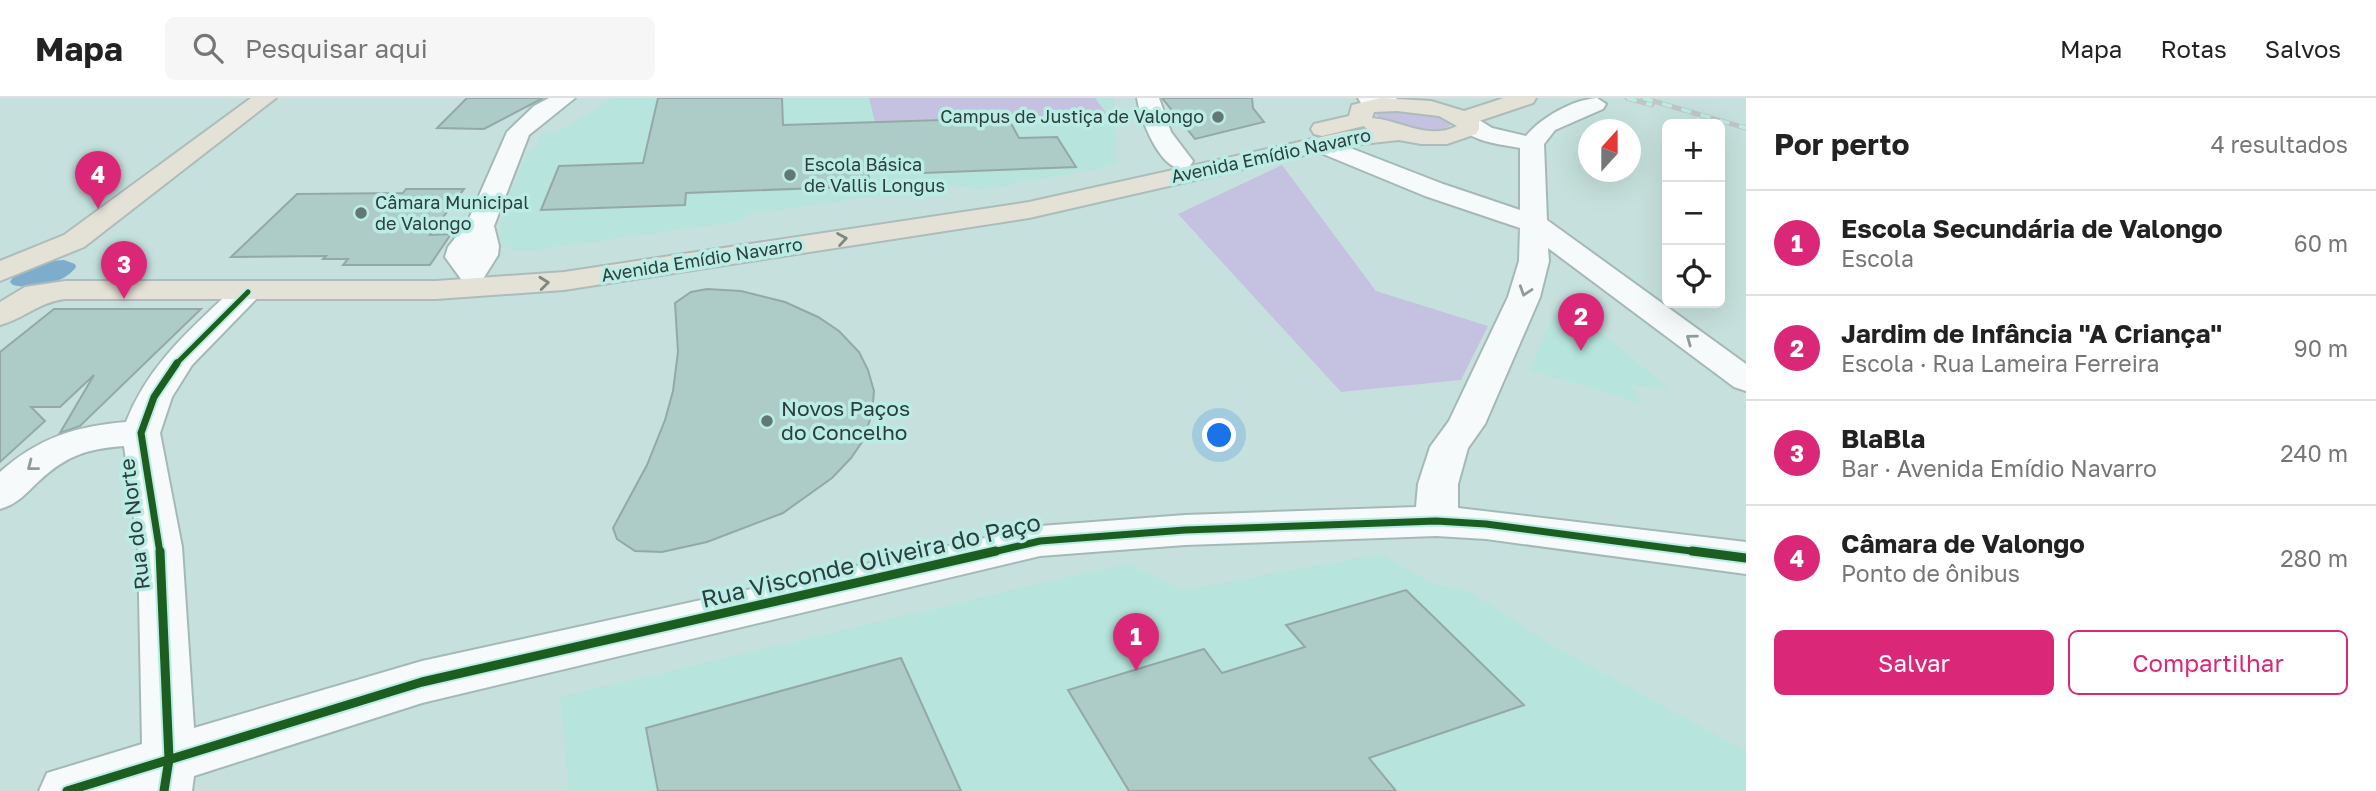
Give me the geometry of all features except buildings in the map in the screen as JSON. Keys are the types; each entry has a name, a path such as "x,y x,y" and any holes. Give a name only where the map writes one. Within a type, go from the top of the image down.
{"main road":[{"path":"14,264 86,233 265,98"},
{"path":"0,315 36,294 76,280 91,270 94,260 92,252 109,233 285,98"},
{"name":"Avenida Emídio Navarro","path":"1367,104 1421,103 1460,98"},
{"name":"Avenida Emídio Navarro","path":"1465,128 1468,117 1477,112 1523,99"},
{"name":"Avenida Emídio Navarro","path":"1421,103 1452,112 1465,128"},
{"name":"Avenida Emídio Navarro","path":"14,264 72,253 94,260 102,269 130,274 564,281 929,215 1181,161 1357,121 1367,104"},
{"name":"Avenida Emídio Navarro","path":"1367,104 1376,125 1399,133"},
{"name":"Avenida Emídio Navarro","path":"929,215 1029,210 1366,134 1399,133 1435,137 1465,128"},
{"name":"Avenida Emídio Navarro","path":"36,294 65,290 248,292 469,281"},
{"path":"0,296 36,294"}],"street":[{"path":"469,281 485,253 487,244 480,226 519,132 542,111 563,98"},
{"path":"1148,98 1152,120 1161,138 1181,161"},
{"path":"1436,521 1438,484 1449,447 1466,424 1524,297 1534,261 1532,144 1547,125 1595,104"},
{"path":"1465,128 1532,144"},
{"path":"1319,144 1434,190 1534,224 1746,380"},
{"name":"Rua do Norte","path":"85,438 125,411 248,292"},
{"name":"Rua do Norte","path":"166,775 160,547 141,433 154,397 179,359"},
{"path":"0,495 33,463 85,438 141,433"},
{"name":"Rua Visconde Oliveira do Paço","path":"67,791 166,775 422,682 1040,541 1185,530 1436,521 1486,524 1746,558"}],"shaded area":[{"name":"Escola Básica de Vallis Longus","path":"613,98 1114,98 1117,165 981,190 957,185 749,214 740,221 527,251 512,249 502,244 500,230 505,205 529,150 535,147 541,133 558,132"},
{"path":"869,98 1095,98 1107,114 875,122"},
{"path":"1415,106 1451,120 1452,124 1435,130 1412,129 1390,123 1375,113 1377,110"},
{"path":"1282,165 1376,291 1488,326 1461,380 1341,392 1178,214"},
{"path":"64,260 76,267 64,278 29,287 13,285 10,282 26,268"},
{"path":"1554,312 1602,333 1669,389 1631,385 1640,403 1531,370"},
{"path":"1380,554 1433,584 1469,591 1550,644 1746,751 1746,791 569,791 560,697 1127,563 1183,590"}],"railway":[{"path":"1627,98 1652,105"},
{"path":"1643,98 1746,128"}],"cycle path":[{"path":"164,791 169,759 160,547 141,433 154,397 179,359 248,292"},
{"path":"67,791 422,682 1040,541 1185,530 1436,521 1486,524 1746,558"}],"place":[{"name":"Campus de Justiça de Valongo","path":"1218,117"},
{"name":"Escola Básica de Vallis Longus","path":"790,175"},
{"name":"Câmara de Valongo","path":"98,209"},
{"name":"Câmara Municipal de Valongo","path":"361,213"},
{"name":"BlaBla","path":"124,299"},
{"name":"Jardim de Infância \"A Criança\"","path":"1581,351"},
{"name":"Novos Paços do Concelho","path":"767,421"},
{"name":"Escola Secundária de Valongo","path":"1136,671"}]}
